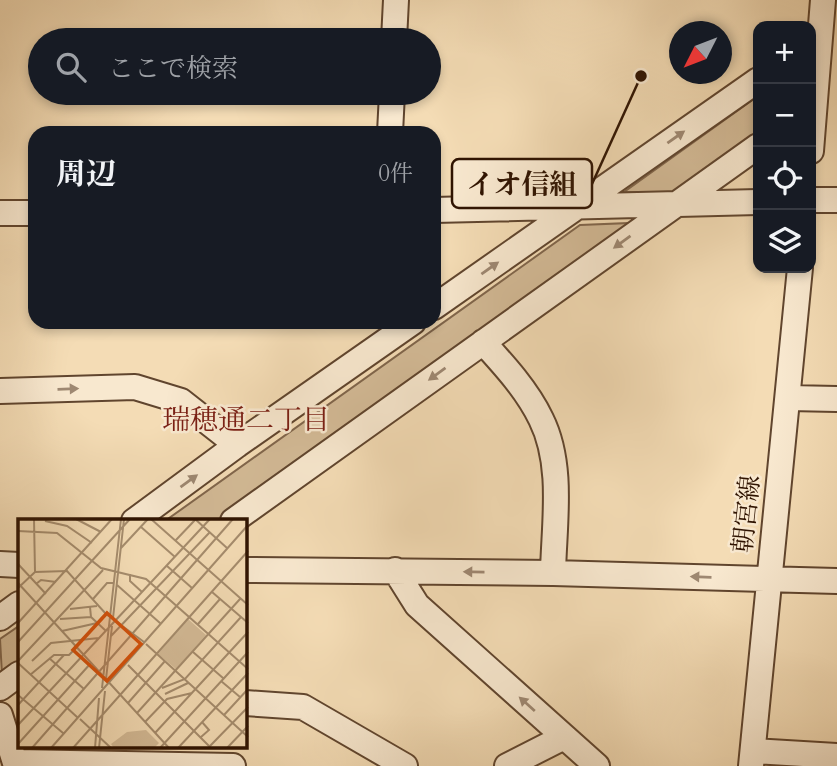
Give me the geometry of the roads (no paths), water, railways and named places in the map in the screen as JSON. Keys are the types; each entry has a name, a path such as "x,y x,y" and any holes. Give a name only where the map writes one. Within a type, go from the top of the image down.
{"street":[{"path":"395,28 396,0"},
{"path":"816,39 823,0"},
{"path":"441,302 753,84"},
{"path":"816,106 837,91"},
{"path":"390,126 391,105"},
{"path":"236,519 757,147"},
{"path":"816,201 837,201"},
{"path":"441,210 753,202"},
{"path":"0,213 28,213"},
{"name":"朝宮線","path":"752,759 800,273"},
{"path":"137,519 403,329"},
{"path":"483,342 515,377 541,419 553,455 553,573"},
{"path":"0,391 135,387 181,401 237,445"},
{"path":"789,398 837,399"},
{"path":"0,565 18,565"},
{"path":"247,570 395,570 837,581"},
{"path":"395,570 417,605 597,766"},
{"path":"0,618 18,605"},
{"path":"0,688 18,675"},
{"path":"247,703 303,707 405,766"},
{"path":"0,715 16,764 232,766 233,748"},
{"path":"507,766 564,737"},
{"path":"752,759 837,756"}],"place":[{"name":"イオ信組","path":"641,76"}],"district":[{"name":"瑞穂通二丁目","path":"246,419"}]}
